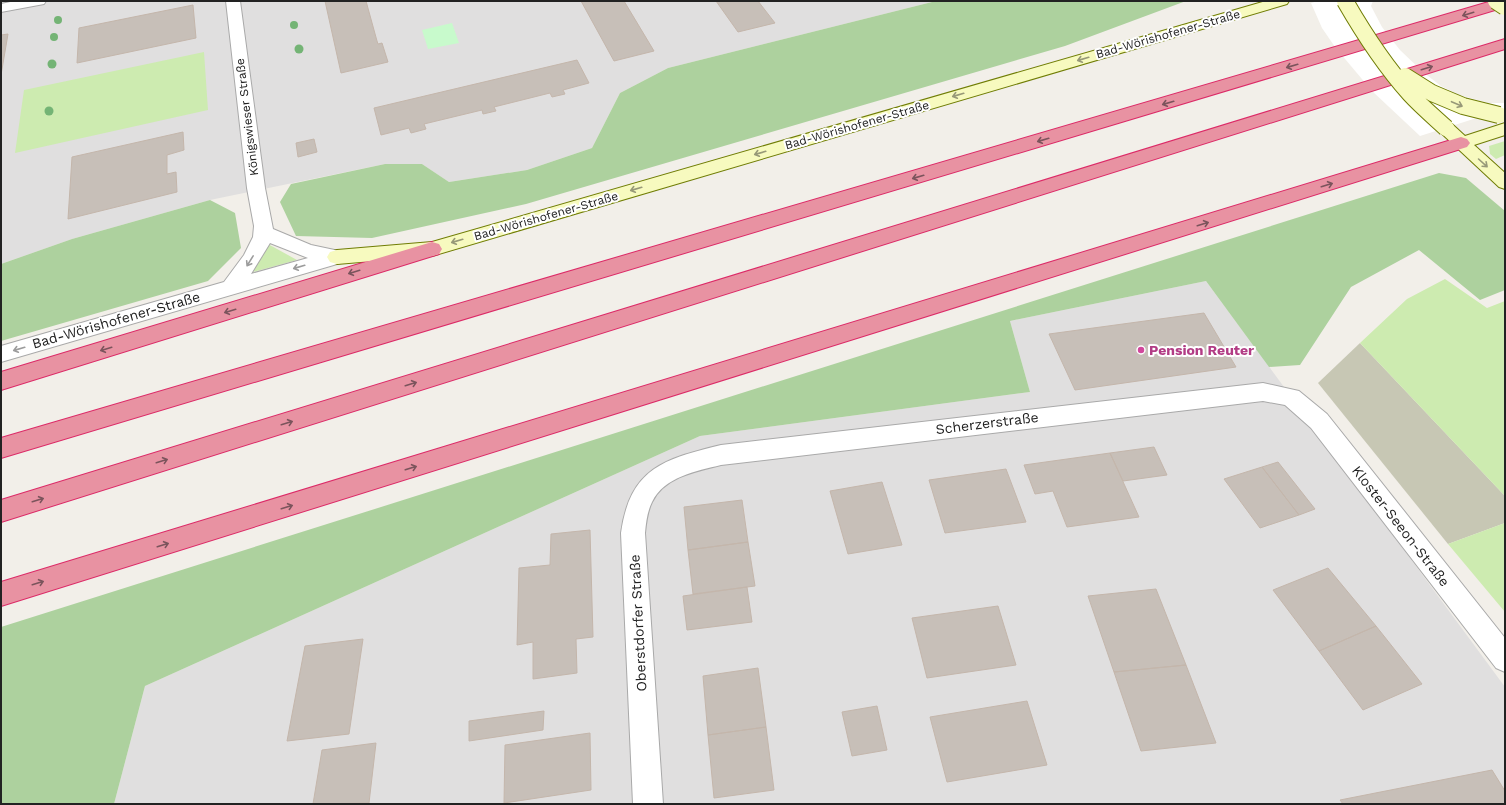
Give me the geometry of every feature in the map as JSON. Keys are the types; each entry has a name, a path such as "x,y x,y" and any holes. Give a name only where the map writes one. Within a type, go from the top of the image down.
{"highway":[{"path":"1,448 1505,2"},
{"path":"1,511 1505,44"},
{"path":"1,594 174,542 1461,143"},
{"path":"1,381 432,249"}],"main road":[{"name":"Bad-Wörishofener-Straße","path":"337,257 432,249 1282,1"},
{"path":"1345,1 1364,35 1411,95 1505,183"},
{"path":"1496,1 1505,7"},
{"path":"1386,65 1432,93 1503,120"},
{"path":"1461,143 1503,120"}],"street":[{"path":"1,8 40,1"},
{"name":"Königswieser Straße","path":"231,286 251,261 264,230 261,206 256,188 233,1"},
{"path":"264,230 288,244 318,255 337,257"},
{"name":"Bad-Wörishofener-Straße","path":"1,354 231,286 337,257"},
{"name":"Scherzerstraße","path":"683,465 721,455 1124,407 1263,392 1291,397"},
{"name":"Kloster-Seeon-Straße","path":"1291,397 1319,421 1505,659"},
{"name":"Oberstdorfer Straße","path":"648,804 633,533 637,508 646,490 661,476 683,465"}],"shaded area":[{"path":"1,1 936,1 668,68 620,93 592,148 527,170 449,182 422,164 385,164 210,200 72,239 1,264"},
{"path":"1206,281 1505,687 1505,804 114,804 145,686 700,436 1030,392 1010,321"},
{"path":"1360,343 1505,496 1505,523 1448,544 1318,383"}],"green space":[{"path":"936,1 1186,1 1065,46 526,204 372,238 296,236 280,202 291,184 385,164 422,164 449,182 527,170 592,148 620,93 668,68"},
{"path":"452,23 459,43 428,49 422,30"},
{"path":"204,52 208,110 15,153 24,90"},
{"path":"1505,141 1505,155 1496,159 1490,154 1489,146"},
{"path":"1439,173 1466,178 1505,211 1505,290 1480,300 1419,250 1351,287 1300,365 1269,367 1206,281 1010,321 1030,392 700,436 145,686 114,804 1,804 1,627"},
{"path":"210,200 235,213 241,248 208,281 1,341 1,264 72,239"},
{"path":"268,244 297,260 253,272"},
{"path":"1445,279 1487,308 1505,301 1505,496 1360,343 1407,299"},
{"path":"1505,523 1505,612 1448,544"}],"pier":[{"path":"1318,1 1373,1 1371,6 1382,27 1400,50 1423,72 1441,86 1459,95 1488,103 1505,103 1505,109 1420,136 1372,91 1335,47 1322,28 1311,3"}],"building":[{"path":"325,1 366,1 378,44 382,43 388,62 341,73"},
{"path":"581,1 624,1 654,51 614,61"},
{"path":"716,1 758,1 775,23 738,32"},
{"path":"193,5 196,38 77,63 79,28"},
{"path":"8,34 1,75 1,35"},
{"path":"577,60 589,83 563,90 565,94 552,97 550,93 494,107 496,111 483,114 482,110 424,124 426,129 411,133 409,128 381,135 374,108"},
{"path":"183,132 184,150 167,155 167,174 176,172 177,192 68,219 72,157"},
{"path":"314,139 317,152 298,157 296,143"},
{"name":"Pension Reuter","path":"1204,313 1236,367 1075,390 1049,334"},
{"path":"1154,447 1167,475 1123,481 1110,453"},
{"path":"1110,453 1139,517 1067,527 1053,491 1035,494 1024,465"},
{"path":"1278,462 1315,509 1299,515 1262,467"},
{"path":"1262,467 1299,515 1260,528 1224,479"},
{"path":"1006,469 1026,522 945,533 929,480"},
{"path":"882,482 902,545 848,554 830,491"},
{"path":"742,500 748,542 688,550 684,507"},
{"path":"590,530 593,637 576,639 577,673 533,679 533,642 517,645 519,568 550,565 551,534"},
{"path":"748,542 755,586 693,594 688,550"},
{"path":"1328,568 1376,626 1319,651 1273,590"},
{"path":"747,587 752,622 687,630 683,596"},
{"path":"1156,589 1186,665 1114,672 1088,596"},
{"path":"998,606 1016,665 927,678 912,618"},
{"path":"1376,626 1422,684 1363,710 1319,651"},
{"path":"363,639 349,734 287,741 305,646"},
{"path":"1186,665 1216,743 1141,751 1114,672"},
{"path":"758,668 766,727 708,735 703,676"},
{"path":"1027,701 1047,765 947,782 930,717"},
{"path":"877,706 887,750 852,756 842,712"},
{"path":"544,711 543,730 469,741 469,721"},
{"path":"766,727 774,790 714,798 708,735"},
{"path":"590,733 591,790 504,803 505,745"},
{"path":"376,743 369,803 313,804 322,750"},
{"path":"1492,770 1505,791 1505,804 1343,804 1340,800"}],"place":[{"name":"Pension Reuter","path":"1141,350"}]}
